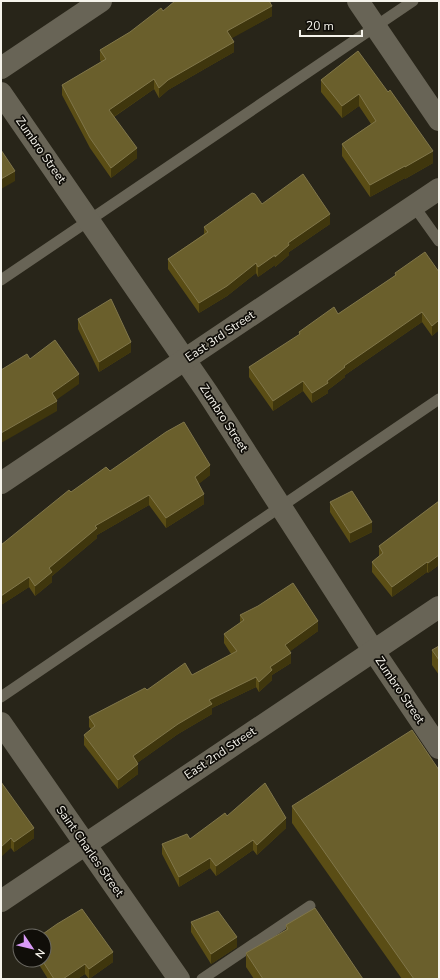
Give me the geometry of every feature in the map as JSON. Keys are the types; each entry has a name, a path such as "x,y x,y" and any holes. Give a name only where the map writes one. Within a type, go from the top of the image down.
{"street":[{"path":"1,68 101,1"},
{"path":"358,1 439,120"},
{"name":"Zumbro Street","path":"1,93 186,359 373,650 439,748"},
{"name":"East 3rd Street","path":"1,483 439,189"},
{"name":"East 2nd Street","path":"1,901 439,607"},
{"name":"Saint Charles Street","path":"1,723 179,979"}],"lane":[{"path":"1,280 413,1"},
{"path":"414,206 439,241"},
{"path":"1,697 280,506 439,400"},
{"path":"202,979 310,906"}],"building":[{"path":"175,1 269,1 272,6 227,31 234,42 168,80 159,88 154,79 109,110 137,148 111,168 90,138 62,85 106,59 100,50 130,32 161,8 163,11"},
{"path":"358,51 388,92 390,90 433,151 370,185 342,144 376,121 359,94 342,106 321,80"},
{"path":"1,150 15,171 1,179"},
{"path":"303,174 330,214 288,243 289,245 275,257 275,255 258,267 256,263 227,286 199,303 168,259 208,232 204,227 252,193 255,194 262,204"},
{"path":"425,252 439,272 439,320 432,326 422,312 344,366 345,367 327,381 328,383 312,393 303,381 273,401 249,367 300,334 299,332 334,307 338,314 396,275 395,273"},
{"path":"111,299 131,342 99,362 78,319"},
{"path":"55,340 79,374 52,393 57,401 1,433 1,370 27,354 30,359"},
{"path":"184,422 210,465 195,477 204,494 166,518 149,495 95,526 97,528 49,568 52,572 35,586 29,577 1,596 1,545 69,490 71,492 106,467 110,471 166,432"},
{"path":"352,491 372,522 350,533 330,502"},
{"path":"439,501 439,555 392,587 372,562 383,553 379,546"},
{"path":"293,583 318,621 285,645 291,653 270,667 272,670 259,682 256,677 209,700 212,704 178,724 133,756 138,764 118,780 84,735 95,726 89,717 145,688 147,690 185,663 192,675 237,651 224,634 244,620 240,615 258,606"},
{"path":"439,646 439,660 432,650"},
{"path":"412,730 439,770 439,979 414,979 292,806"},
{"path":"1,782 34,828 14,842 11,838 1,847"},
{"path":"265,783 286,818 257,845 253,840 216,866 210,858 179,877 162,844 187,834 190,839 225,813 227,816"},
{"path":"315,908 363,979 263,979 246,953 288,929 286,925"},
{"path":"82,909 113,952 89,969 85,964 63,979 54,979 47,968 52,968 51,928"},
{"path":"218,911 237,937 211,954 191,922"}]}
